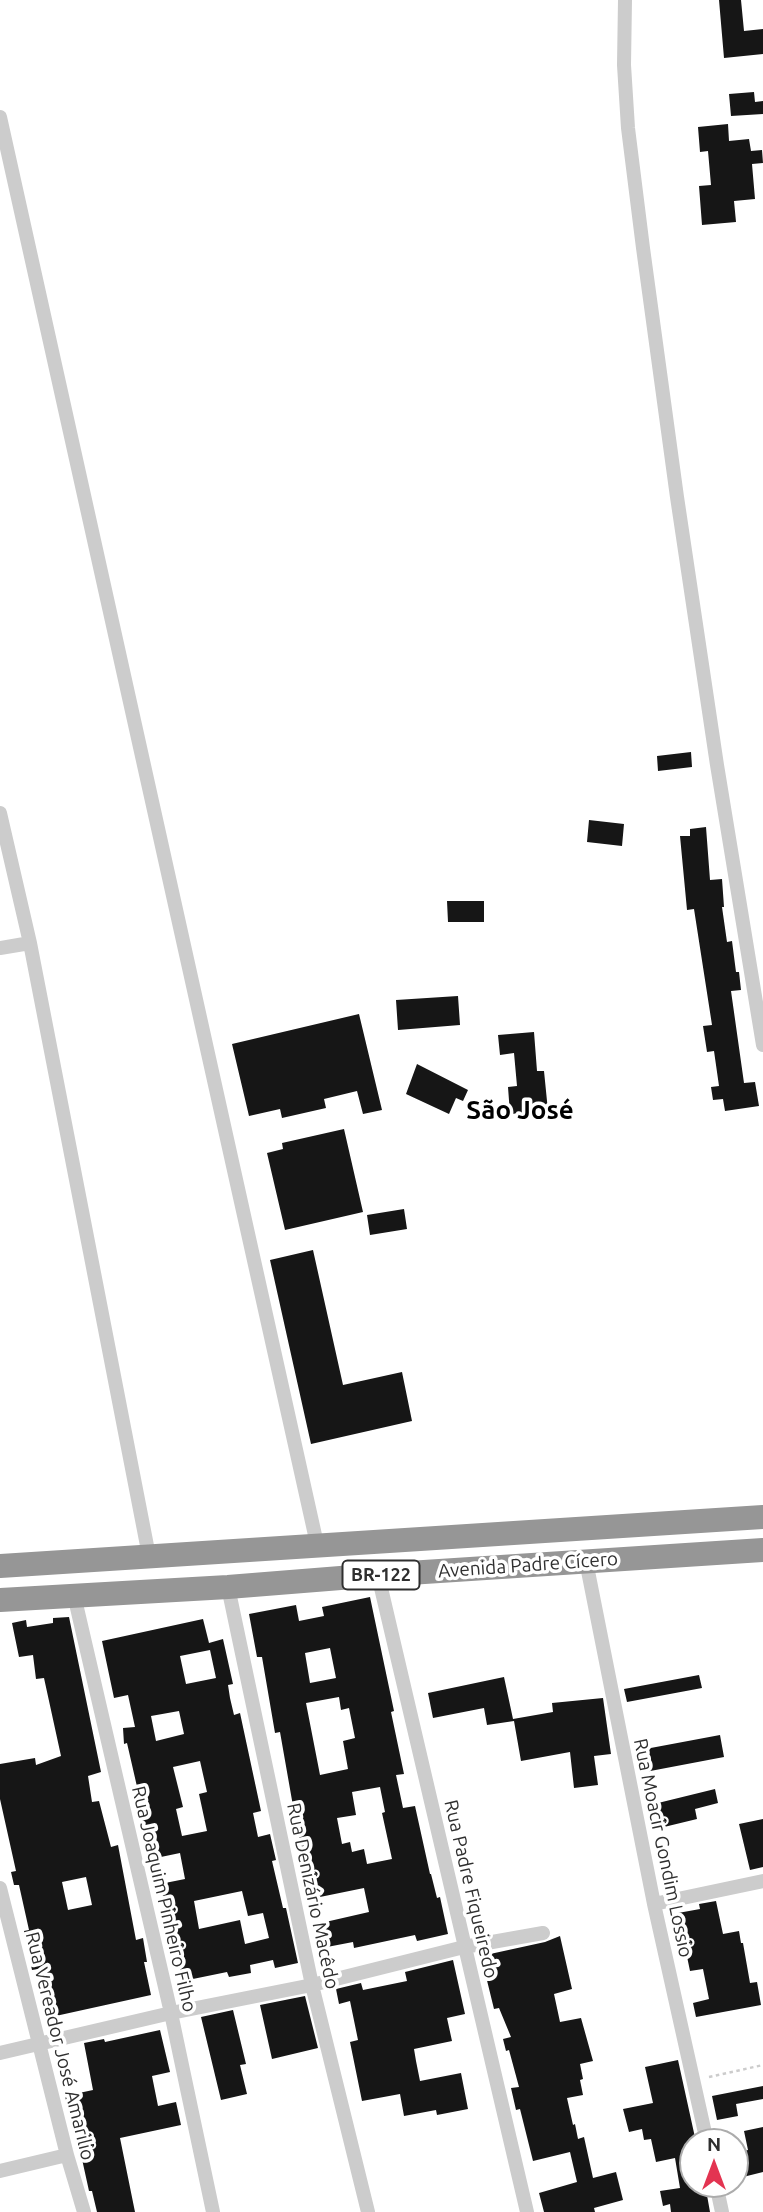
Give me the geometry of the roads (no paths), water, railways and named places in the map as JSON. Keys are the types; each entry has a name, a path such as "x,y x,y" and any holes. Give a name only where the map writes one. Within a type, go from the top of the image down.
{"highway":[{"name":"Avenida Padre Cícero","path":"0,1566 763,1517"},
{"name":"Avenida Padre Cícero","path":"0,1600 763,1550"}],"street":[{"path":"625,0 624,65 628,128 643,248 717,765 763,1045"},
{"path":"0,117 317,1545"},
{"path":"0,813 30,943 149,1556"},
{"path":"0,948 30,943"},
{"name":"Rua Moacir Gondim Lossio","path":"586,1561 654,1904 704,2128"},
{"name":"Rua Padre Fiqueiredo","path":"378,1575 527,2212"},
{"name":"Rua Denizário Macêdo","path":"228,1587 312,1985 368,2212"},
{"name":"Rua Joaquim Pinheiro Filho","path":"74,1595 171,2013 214,2212"},
{"path":"654,1904 763,1881"},
{"name":"Rua Vereador José Amarilio","path":"0,1888 3,1915 84,2212"},
{"path":"0,2053 171,2013 312,1985 464,1947 543,1933"},
{"path":"0,2171 68,2155"}],"district":[{"name":"São José","path":"520,1110"}]}
